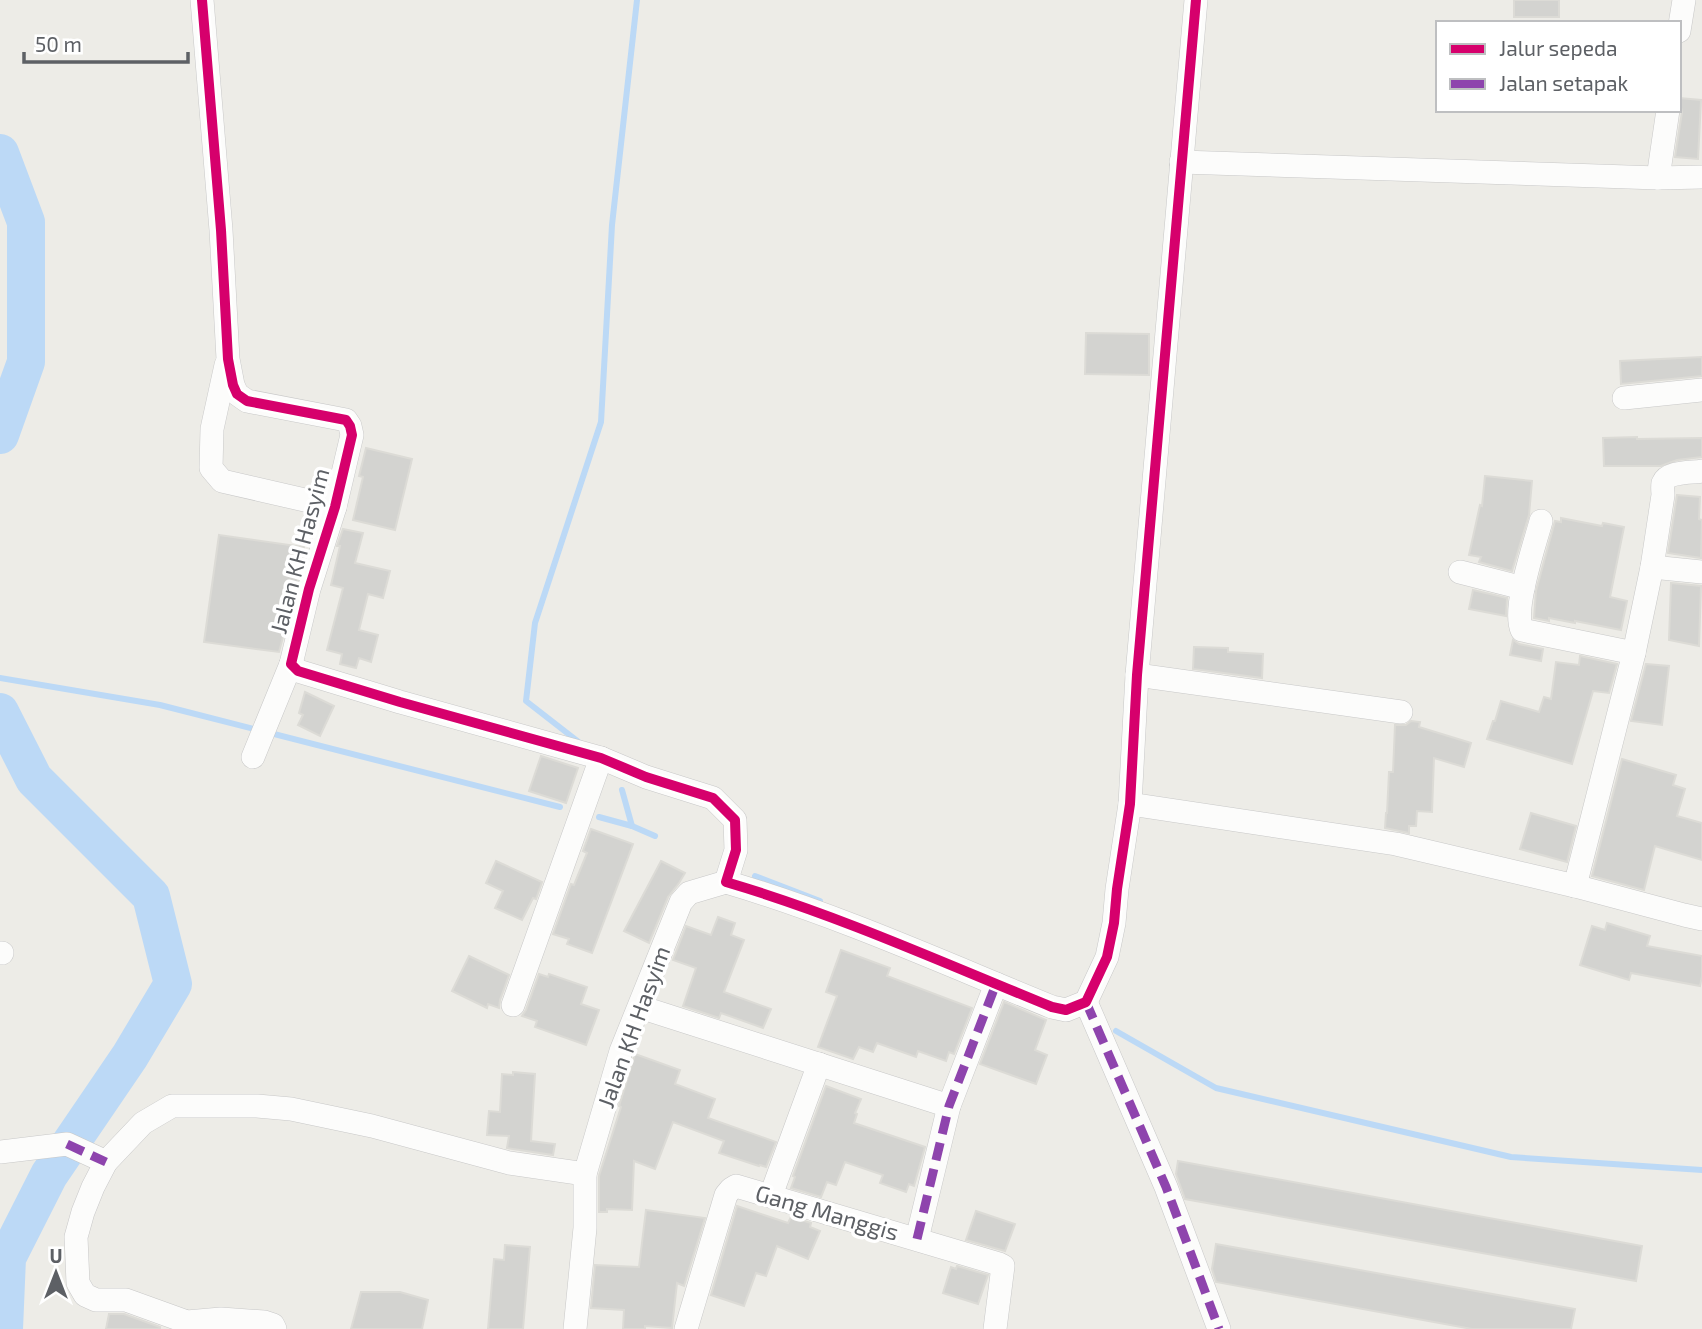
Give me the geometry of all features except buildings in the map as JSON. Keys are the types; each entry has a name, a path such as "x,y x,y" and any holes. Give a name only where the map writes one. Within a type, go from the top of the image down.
{"street":[{"name":"Jalan KH Hasyim","path":"202,0 221,230 228,359 233,386 237,394 247,401 346,419 352,435 335,507 309,589 291,664 298,671 400,702 601,758 646,777 713,798 735,820 736,850 726,882 689,893 681,902 621,1051 584,1174 585,1228 575,1329"},
{"path":"726,882 882,936 1052,1007 1066,1010 1086,1002 1107,957 1130,804 1137,675 1196,0"},
{"path":"1681,21 1684,0"},
{"path":"1658,178 1668,112"},
{"path":"1181,162 1658,178 1702,177"},
{"path":"228,359 212,429 211,468 222,481 335,507"},
{"path":"1624,398 1702,390"},
{"path":"1575,886 1634,653 1663,495 1662,484 1672,475 1702,471"},
{"path":"1541,521 1523,588 1519,620 1522,630 1634,653"},
{"path":"1651,567 1702,572"},
{"path":"1460,572 1523,588"},
{"path":"253,757 291,664"},
{"path":"1137,675 1401,712"},
{"path":"513,1005 601,758"},
{"path":"1130,804 1396,844 1702,919"},
{"path":"917,1239 950,1106 996,984"},
{"path":"1086,1002 1166,1188 1219,1329"},
{"path":"640,1007 950,1106"},
{"path":"771,1195 819,1064"},
{"path":"275,1329 264,1321 221,1319 187,1322 126,1300 96,1300 85,1295 78,1283 76,1237 103,1160 143,1123 172,1106 257,1106 291,1109 372,1126 509,1163 584,1174"},
{"path":"0,1152 67,1144 103,1160"},
{"name":"Gang Manggis","path":"686,1329 726,1195 736,1186 1003,1266 995,1329"}],"waterway":[{"path":"580,743 526,701 535,623 601,422 612,225 637,0"},
{"path":"0,153 26,222 26,362 0,435"},
{"path":"0,678 160,705 560,807"},
{"path":"0,712 34,779 151,896 173,984 130,1056 49,1175 7,1258 4,1329"},
{"path":"622,790 632,826"},
{"path":"599,817 655,836"},
{"path":"755,876 820,901"},
{"path":"1116,1031 1216,1088 1511,1157 1702,1170"}],"marked path":[{"path":"917,1239 949,1106 996,984"},
{"path":"1086,1002 1166,1187 1219,1329"},
{"path":"67,1144 106,1162"}],"cycle path":[{"path":"202,0 221,230 228,359 233,385 237,394 247,401 346,420 352,435 335,507 309,589 291,664 298,671 601,758 646,777 713,798 735,820 736,850 726,882 850,924 1052,1007 1066,1010 1086,1002 1107,957 1130,804 1137,675 1196,0"}]}
